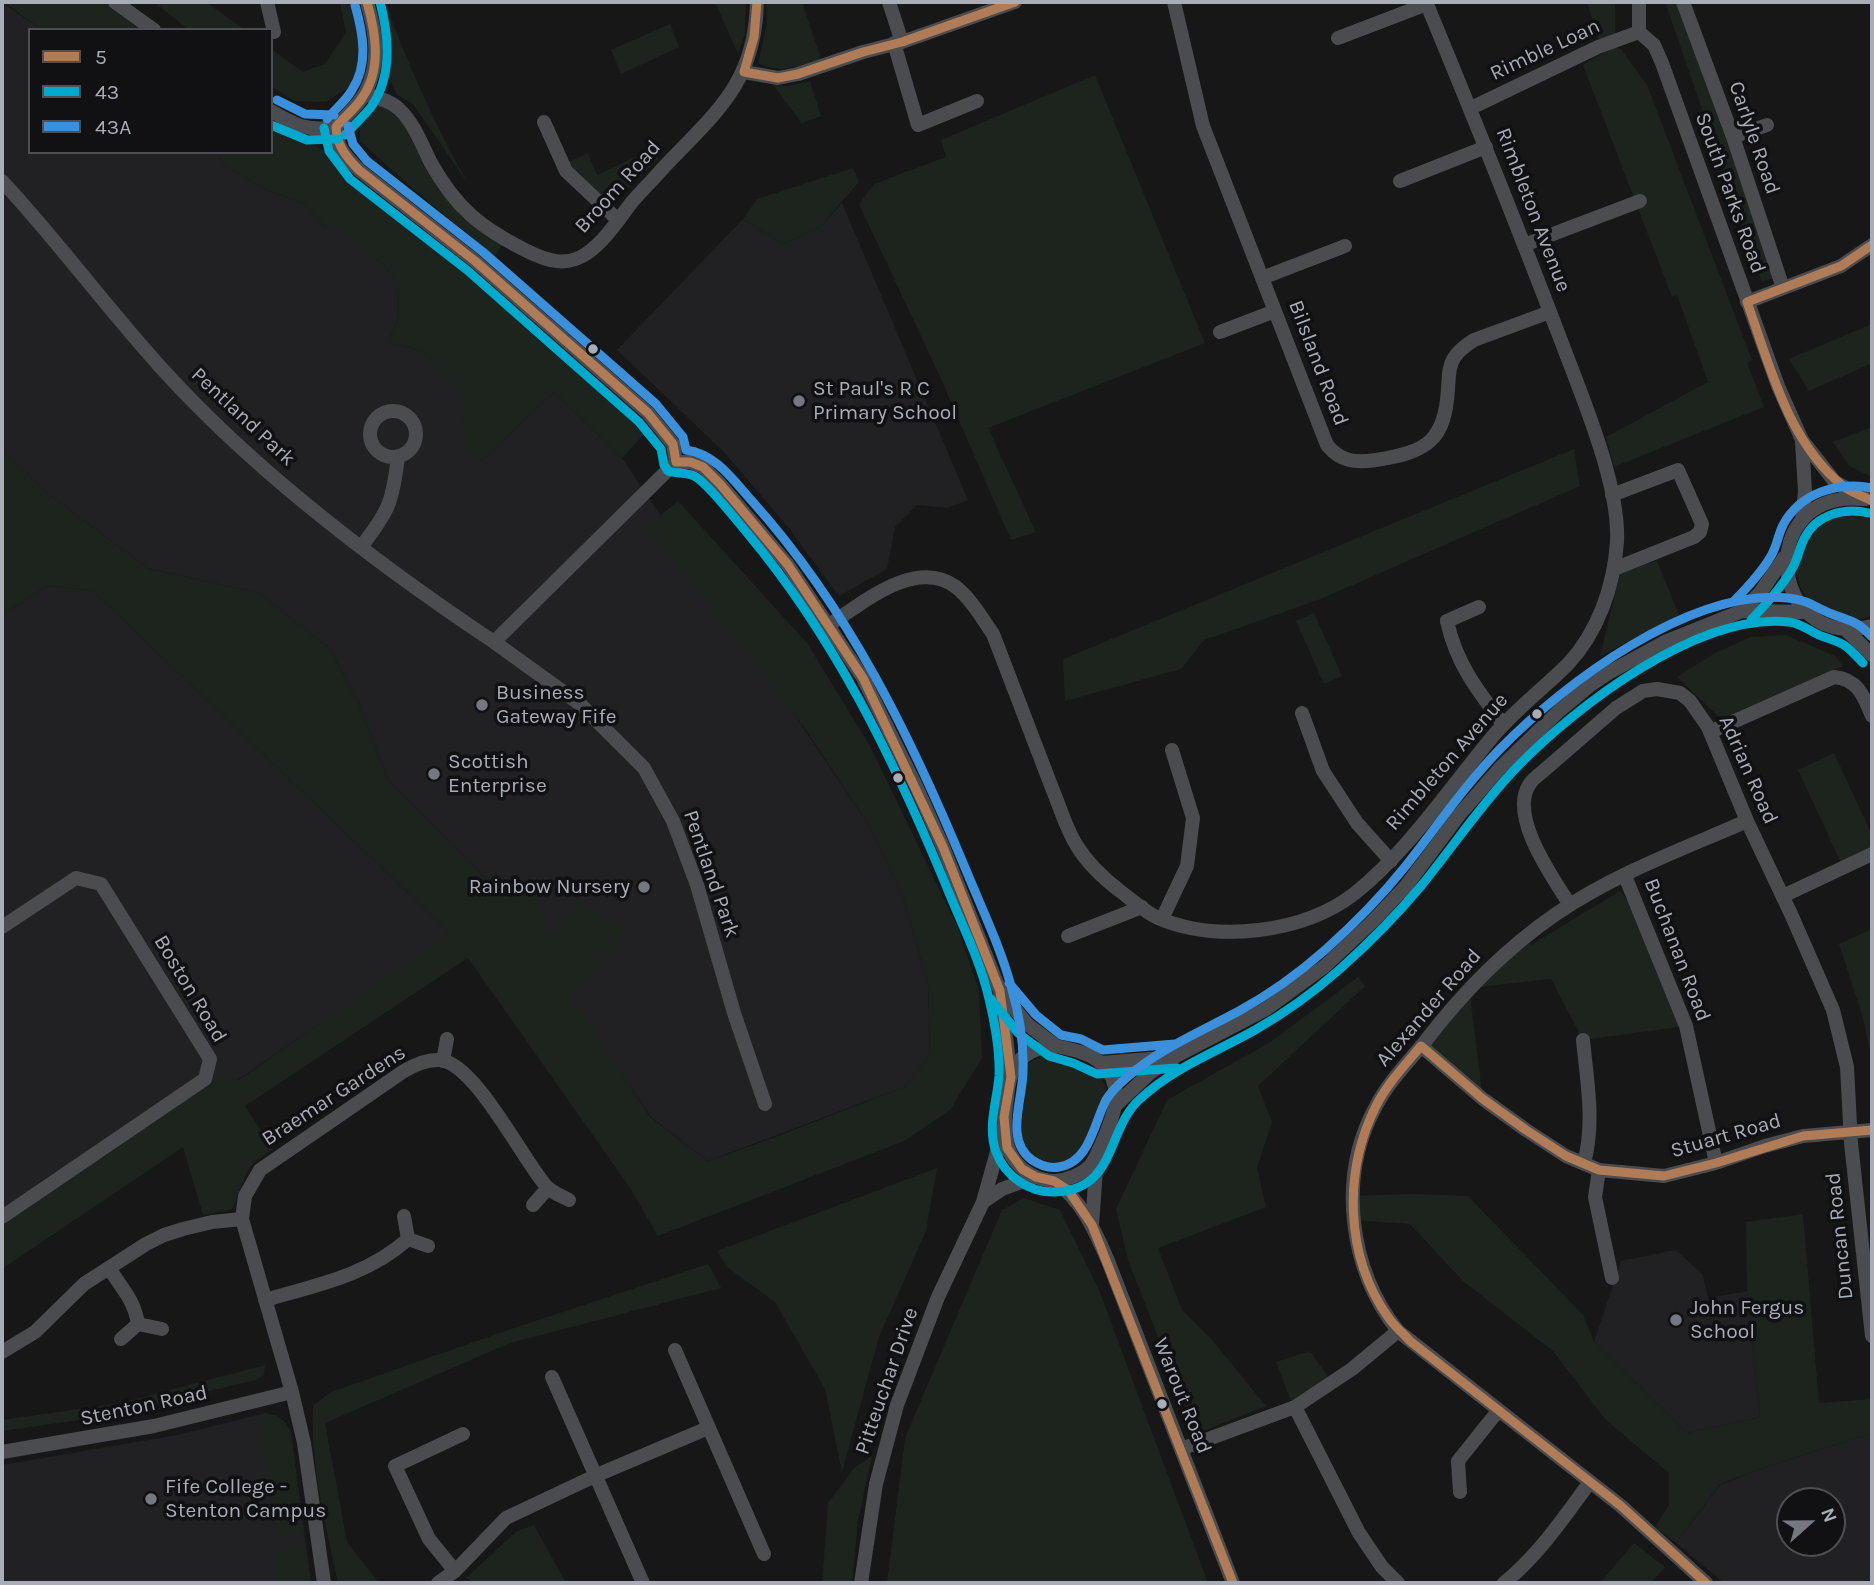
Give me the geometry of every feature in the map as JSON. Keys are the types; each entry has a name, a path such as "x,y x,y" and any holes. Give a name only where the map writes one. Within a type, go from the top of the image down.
{"street":[{"path":"115,2 151,28"},
{"path":"267,2 274,32"},
{"path":"273,112 304,128 317,131 336,127 365,94 375,65 377,46 369,2"},
{"name":"Broom Road","path":"365,94 397,107 457,204 490,231 528,252 562,263 583,256 597,246 728,98 744,72 754,37 757,2"},
{"path":"889,2 918,125 977,101"},
{"path":"744,72 778,78 798,74 1015,2"},
{"path":"1639,2 1639,32"},
{"name":"Carlyle Road","path":"1683,2 1733,137 1783,289"},
{"name":"Bilsland Road","path":"1177,3 1203,126 1327,445 1335,455 1354,461 1387,458 1432,441 1441,430 1446,416 1449,368 1454,356 1474,340 1550,312"},
{"path":"1338,38 1426,3"},
{"name":"Rimbleton Avenue","path":"829,625 892,585 926,578 944,581 956,588 993,634 1076,845 1102,877 1162,919 1226,933 1249,932 1293,923 1351,896 1391,861 1503,724 1583,646 1602,607 1614,569 1617,531 1603,460 1550,312 1471,108 1426,3"},
{"name":"Rimble Loan","path":"1471,108 1598,47 1639,32"},
{"name":"South Parks Road","path":"1639,32 1657,51 1778,386 1802,440 1835,482 1869,500"},
{"path":"544,122 566,172 618,220"},
{"path":"1733,137 1767,125"},
{"path":"336,127 336,142 359,170 475,261 648,412 673,444 677,462"},
{"path":"1400,181 1486,147"},
{"name":"Pentland Park","path":"2,181 166,374 253,457 361,547 580,704 644,768 673,821 697,885 741,1037 765,1104"},
{"path":"1524,245 1640,201"},
{"path":"1747,302 1841,266 1872,245"},
{"path":"1262,278 1345,246"},
{"path":"1220,332 1275,311"},
{"name":"South Parks Road","path":"1741,611 1766,585 1786,555 1794,531 1801,520 1805,491 1802,440"},
{"path":"361,547 384,517 394,493 398,456"},
{"path":"494,642 677,462 691,462 703,467 789,565 863,678 917,788 1000,991 1011,1077"},
{"path":"1612,495 1678,470 1702,524 1700,532 1694,537 1614,569"},
{"path":"1801,520 1815,508 1831,501 1848,498 1869,500"},
{"path":"1786,555 1789,586 1806,612 1818,621 1846,630 1872,655"},
{"path":"1479,607 1447,621 1451,641 1468,678 1503,724"},
{"path":"1054,1181 1074,1177 1091,1165 1116,1105 1151,1072 1266,1009 1341,951 1406,886 1459,815 1500,768 1560,710 1610,672 1696,628 1741,611 1806,612"},
{"path":"1846,630 1872,626"},
{"path":"1710,732 1835,677 1849,680 1856,685 1872,716"},
{"name":"Adrian Road","path":"1570,905 1533,842 1525,811 1528,786 1616,708 1643,691 1657,689 1680,693 1690,701 1710,732 1747,821 1833,1010 1847,1068 1850,1130"},
{"path":"1302,713 1323,771 1357,823 1391,861"},
{"path":"1162,919 1187,866 1193,818 1172,750"},
{"name":"Alexander Road","path":"1706,1583 1621,1506 1398,1331 1374,1295 1364,1270 1353,1210 1354,1168 1375,1106 1469,988 1496,961 1570,905 1625,876 1747,821"},
{"path":"1783,896 1872,854"},
{"name":"Buchanan Road","path":"1625,876 1686,1026 1716,1163"},
{"name":"Boston Road","path":"2,927 76,877 101,884 210,1059 205,1079 2,1217"},
{"path":"1068,936 1142,907"},
{"path":"1000,991 1027,1024 1056,1046"},
{"path":"447,1039 443,1061 462,1072 479,1089 548,1188 569,1200"},
{"path":"1583,1040 1590,1106 1589,1145 1584,1163"},
{"path":"1092,1225 1068,1190 1054,1181 1036,1177 1022,1169 1012,1157 1004,1127 1011,1077 1016,1064 1043,1047 1056,1046 1077,1051 1101,1063 1176,1056"},
{"name":"Stuart Road","path":"1421,1046 1526,1130 1566,1156 1598,1170 1664,1175 1716,1163 1802,1136 1872,1130"},
{"name":"Braemar Gardens","path":"242,1219 245,1196 260,1170 270,1161 404,1070 415,1065 443,1061"},
{"path":"1101,1063 1114,1086 1116,1105"},
{"name":"Pitteuchar Drive","path":"860,1583 876,1484 897,1405 939,1297 983,1202 1004,1127"},
{"name":"Duncan Road","path":"1850,1130 1872,1336"},
{"path":"1092,1225 1097,1154"},
{"path":"1598,1170 1595,1197 1612,1278"},
{"path":"983,1202 1002,1189 1036,1177"},
{"path":"533,1205 548,1188"},
{"path":"404,1216 408,1239"},
{"path":"2,1352 35,1332 71,1295 164,1234 212,1222 242,1219 304,1443 324,1583"},
{"name":"Warout Road","path":"1092,1225 1233,1583"},
{"path":"265,1300 355,1273 393,1252 408,1239"},
{"path":"408,1239 428,1246"},
{"path":"110,1268 128,1292 138,1324"},
{"path":"138,1324 162,1329"},
{"path":"121,1339 138,1324"},
{"path":"1181,1449 1295,1407 1352,1369 1398,1331"},
{"path":"676,1350 764,1554"},
{"path":"552,1377 643,1583"},
{"name":"Stenton Road","path":"2,1452 154,1426 292,1392"},
{"path":"1295,1407 1359,1534 1382,1567 1398,1583"},
{"path":"1460,1492 1458,1461 1498,1411"},
{"path":"438,1583 455,1571 506,1518 597,1475 708,1428"},
{"path":"455,1571 429,1539 395,1466 463,1434"},
{"path":"1504,1583 1558,1526 1590,1482"}],"shaded area":[{"path":"2,2 39,28 28,28 28,154 217,154 224,165 267,190 305,204 326,228 335,223 382,263 397,281 398,321 387,342 422,351 462,391 481,461 554,392 622,458 870,827 903,897 928,984 930,1055 904,1087 708,1161 652,1118 487,880 388,780 358,702 330,649 259,593 147,568 47,493 2,449"},
{"path":"4,2 104,2 140,28 39,28"},
{"path":"154,2 206,2 242,28 186,28"},
{"path":"340,2 356,2 366,57 351,86 326,102 294,101 273,87 273,50 303,72 325,64 346,32"},
{"path":"715,2 746,2 745,34 738,54"},
{"path":"766,2 802,2 821,59 782,68 758,63 767,24"},
{"path":"1587,2 1615,2 1615,35 1599,40"},
{"path":"1665,2 1678,2 1774,278 1762,282"},
{"path":"386,5 424,96 469,185 413,104 397,95 383,64 380,19"},
{"path":"670,24 679,47 621,74 611,50"},
{"path":"1614,47 1621,49 1647,85 1752,360 1747,363 1764,407 1614,467 1606,437 1708,382 1677,295 1672,297 1583,65"},
{"path":"1095,75 1205,343 988,428 1036,532 1011,540 941,379 859,204 874,184 946,157 941,140"},
{"path":"810,81 821,116 802,123 773,85 788,86"},
{"path":"385,105 411,132 439,185 461,215 502,245 495,256 413,189 360,141 360,122 369,108"},
{"path":"273,125 327,152 366,195 482,285 648,430 622,458 554,392 481,461 466,449 461,391 422,351 387,342 398,321 397,281 382,263 335,224 326,228 305,204 267,190 224,165 217,154 273,154"},
{"path":"654,148 658,159 618,198 608,212 562,165 588,153 597,175"},
{"path":"853,168 859,182 819,228 783,244 743,219 757,199"},
{"name":"St Paul's R C Primary School","path":"842,203 968,500 948,508 917,505 895,527 887,569 839,596 787,526 724,452 617,350 743,219 783,244 819,228"},
{"path":"1872,324 1872,363 1809,391 1789,359"},
{"path":"1872,427 1872,477 1849,466 1833,442"},
{"path":"2,449 47,493 147,568 259,593 330,649 358,702 388,780 487,880 536,882 549,934 577,901 627,931 570,996 651,1118 708,1161 904,1087 930,1055 928,984 903,897 870,827 804,727 646,527 678,501 807,643 870,746 958,928 979,991 982,1058 950,1110 904,1141 658,1236 630,1188 468,958 245,1106 273,1149 253,1163 232,1209 203,1215 183,1147 2,1269 2,1224 226,1071 237,1081 450,933 92,590 47,586 2,615"},
{"path":"1574,449 1580,486 1318,600 1204,640 1181,669 1065,701 1063,659"},
{"path":"1845,509 1863,509 1872,513 1872,616 1846,619 1824,613 1808,599 1798,580 1796,560 1803,539 1819,521"},
{"path":"1657,561 1679,615 1600,656 1621,570"},
{"path":"47,586 92,590 451,934 236,1081 227,1072 2,1224 2,615"},
{"path":"1314,613 1342,676 1324,684 1296,621"},
{"path":"1786,635 1835,656 1843,666 1721,719 1677,677 1715,653 1751,637"},
{"path":"1834,753 1872,835 1872,854 1843,867 1798,770"},
{"path":"1620,891 1645,924 1686,1026 1583,1040 1551,979 1471,988 1526,937 1531,945"},
{"path":"1872,929 1872,1060 1863,1018 1839,944"},
{"path":"1358,977 1365,986 1258,1086 1272,1122 1257,1168 1266,1207 1158,1248 1182,1310 1213,1341 1266,1406 1196,1434 1128,1260 1116,1209 1167,1100 1269,1043"},
{"path":"1469,990 1483,1099 1421,1046"},
{"path":"1050,1054 1081,1063 1091,1069 1099,1075 1107,1091 1103,1119 1087,1155 1073,1168 1055,1172 1037,1167 1023,1156 1017,1148 1013,1131 1015,1096 1020,1076 1032,1061"},
{"path":"937,1168 926,1231 879,1337 842,1472 825,1389 775,1302 727,1267 717,1251"},
{"path":"1353,1196 1468,1196 1583,1315 1594,1342 1687,1433 1760,1417 1747,1291 1746,1222 1803,1214 1819,1403 1872,1399 1872,1433 1756,1470 1719,1485 1676,1543 1655,1527 1669,1505 1669,1473 1605,1419 1553,1351 1463,1281 1410,1224 1354,1220"},
{"path":"1024,1198 1060,1210 1099,1290 1208,1583 887,1583 905,1438 1002,1210"},
{"name":"John Fergus School","path":"1676,1250 1703,1275 1708,1298 1747,1291 1760,1417 1687,1433 1594,1342 1621,1261"},
{"path":"708,1264 721,1288 510,1343 325,1423 347,1542 379,1583 338,1583 316,1473 313,1406 331,1392"},
{"path":"1310,1351 1330,1380 1291,1401 1276,1362"},
{"path":"265,1365 264,1375 255,1380 101,1417 2,1431 2,1420 121,1403"},
{"name":"Fife College - Stenton Campus","path":"265,1413 278,1416 286,1423 291,1433 311,1583 2,1583 2,1465 177,1435"},
{"path":"265,1413 281,1419 291,1433 304,1533 277,1536 261,1434 261,1422"},
{"path":"1872,1433 1872,1583 1724,1583 1676,1543 1719,1486 1756,1470"},
{"path":"872,1456 858,1521 852,1583 822,1583 828,1503 854,1468"},
{"path":"534,1525 566,1583 474,1583 466,1578 517,1531"},
{"path":"1634,1543 1665,1567 1651,1583 1600,1583"},
{"path":"306,1545 311,1583 276,1583 275,1551"}],"transit line":[{"name":"5","path":"367,2 375,39 375,63 362,98 336,127 340,146 346,156 359,170 475,261 648,413 673,444 676,462 690,462 703,467 720,484 788,565 863,678 943,847 1000,991 1011,1077 1004,1117 1007,1148 1022,1169 1036,1177 1054,1181 1068,1190 1092,1225 1233,1583"},
{"name":"43","path":"345,135 371,107 383,82 387,42 380,2"},
{"name":"5","path":"757,2 754,37 744,72 778,78 902,42 1015,2"},
{"name":"43A","path":"327,119 350,94 361,70 362,37 355,5"},
{"name":"43A","path":"277,100 305,114 334,115"},
{"name":"43","path":"273,126 307,140 338,139"},
{"name":"43A","path":"348,126 353,144 367,161 483,252 656,404 683,437 686,450 697,452 723,469 787,542 819,586 848,630 900,723 945,820 996,942 1014,996 1022,1039 1023,1071 1017,1119 1019,1142 1032,1160 1045,1167 1059,1167 1078,1158 1090,1140 1108,1097 1138,1068 1262,998 1325,950 1385,890 1462,792 1500,749 1558,696 1632,645 1671,624 1711,608 1750,599 1801,600 1854,622 1872,637"},
{"name":"43","path":"324,128 329,151 350,179 467,270 639,422 661,449 668,471 693,475 709,488 748,534 808,615 835,657 883,745 975,955 989,999 998,1047 999,1076 992,1124 993,1143 1005,1169 1036,1190 1055,1192 1075,1189 1090,1181 1108,1156 1129,1112 1153,1088 1181,1069 1266,1023 1330,978 1412,897 1517,767 1572,717 1641,668 1679,647 1717,632 1754,623 1789,622 1842,644 1863,663"},
{"name":"5","path":"1872,245 1841,266 1747,302 1783,402 1808,448 1843,486 1872,501"},
{"name":"43A","path":"1733,602 1767,562 1783,525 1799,505 1810,497 1833,488 1872,488"},
{"name":"43","path":"1751,620 1788,576 1809,530 1832,514 1850,511 1869,513"},
{"name":"43A","path":"1009,983 1036,1015 1061,1035 1081,1039 1103,1050 1175,1044"},
{"name":"43","path":"991,999 1018,1033 1049,1056 1097,1074 1177,1068"},
{"name":"5","path":"1706,1583 1621,1506 1410,1341 1390,1320 1363,1268 1357,1241 1354,1186 1365,1132 1385,1090 1421,1046 1483,1099 1526,1130 1566,1156 1599,1170 1664,1176 1803,1136 1872,1130"}],"place":[{"name":"St Paul's R C Primary School","path":"799,401"},
{"name":"Business Gateway Fife","path":"482,705"},
{"name":"Scottish Enterprise","path":"434,774"},
{"name":"Rainbow Nursery","path":"644,887"},
{"name":"John Fergus School","path":"1676,1320"},
{"name":"Fife College - Stenton Campus","path":"151,1499"}]}
